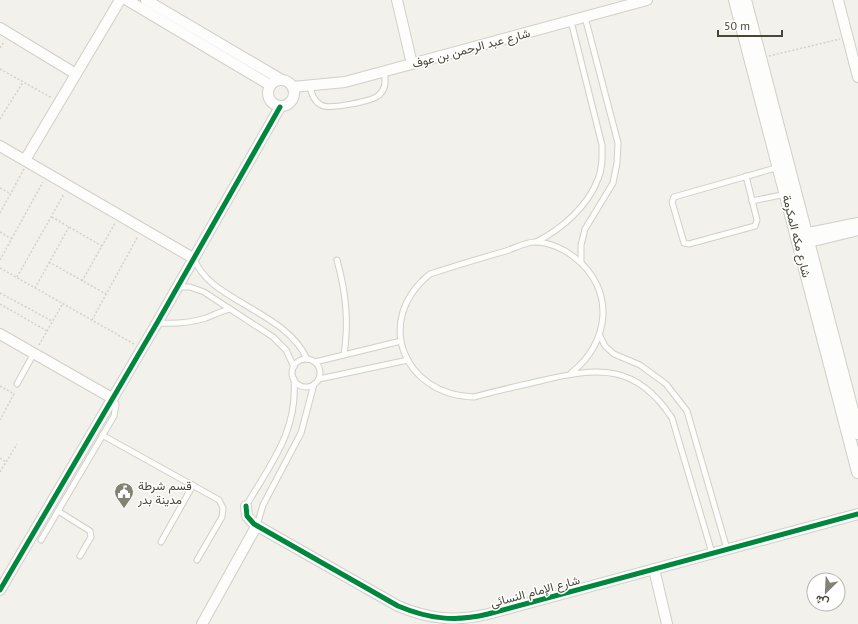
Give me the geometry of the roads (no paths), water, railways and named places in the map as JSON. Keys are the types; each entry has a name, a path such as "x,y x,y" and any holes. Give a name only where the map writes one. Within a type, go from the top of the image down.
{"street":[{"path":"27,161 59,102 120,0"},
{"path":"127,0 270,84"},
{"path":"0,590 157,323 176,287 280,107 291,102 294,96 293,87 288,82 282,80 146,0"},
{"path":"396,0 412,64"},
{"name":"شارع عبد الرحمن بن عوف","path":"293,87 310,87 345,82 571,21 633,2 647,0"},
{"name":"شارع مكه المكرمة","path":"735,0 786,194 803,239 858,433"},
{"name":"شارع مكه المكرمة","path":"745,0 858,472"},
{"path":"838,0 852,42 858,77"},
{"path":"0,28 76,74"},
{"path":"280,107 274,105 269,100 267,90 270,84 275,81 282,80"},
{"path":"0,146 193,258"},
{"path":"803,239 858,223"},
{"path":"803,239 858,230"},
{"path":"0,334 112,398"},
{"name":"شارع الإمام النسائى","path":"246,506 247,516 257,525 398,606 433,618 451,620 470,618 858,514"},
{"path":"202,624 257,525"},
{"path":"654,569 667,624"}],"lane":[{"path":"581,262 581,245 585,229 613,183 618,163 618,143 585,17"},
{"path":"571,21 602,145 602,162 599,178 592,193 566,222 548,236 536,242 430,274 412,292 406,303 402,315 401,341 408,360 417,373 429,384 443,392 458,396 474,397 571,373 595,371 622,375 645,387 664,406 672,418 712,553"},
{"path":"310,87 313,97 317,102 328,108 375,98 383,89 385,84 384,72"},
{"path":"746,176 757,220 753,228 689,244 683,241 672,202 673,198 779,166"},
{"path":"752,201 786,194"},
{"path":"536,242 560,248 581,262 596,284 601,296 603,310 600,336 588,357 571,373"},
{"path":"193,258 200,271 212,284 291,334 307,359 315,362 401,341"},
{"path":"337,260 346,299 347,327 344,355"},
{"path":"176,287 182,286 197,290 230,309 280,342 286,350 294,367 294,408 286,437 246,506"},
{"path":"157,323 177,324 206,318 221,311 230,309"},
{"path":"600,336 605,346 614,354 640,365 666,384 687,411 727,549"},
{"path":"17,384 34,353"},
{"path":"294,367 298,362 307,359"},
{"path":"318,379 408,360"},
{"path":"257,525 263,506 298,439 314,384 318,379 320,370 315,362"},
{"path":"294,379 301,386 314,384"},
{"path":"41,540 116,412 116,404 112,398"},
{"path":"102,435 219,500 223,508 222,517 197,560"},
{"path":"160,542 193,485"},
{"path":"58,510 90,531 91,537 80,556"}],"place":[{"name":"قسم شرطة مدينة بدر","path":"124,509"}]}
